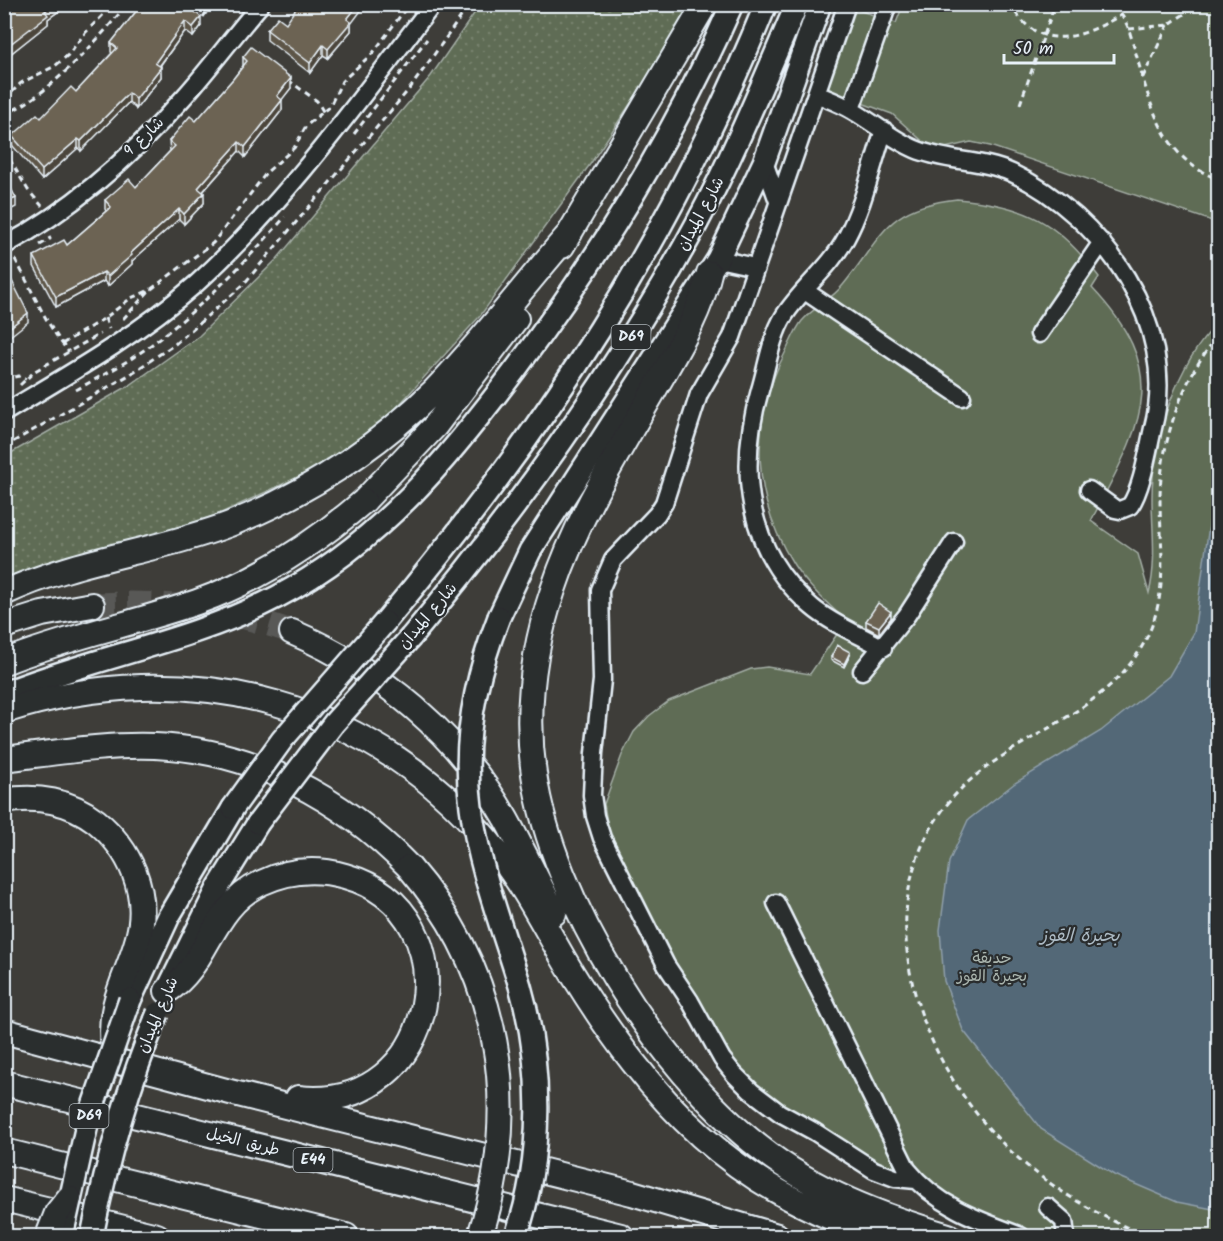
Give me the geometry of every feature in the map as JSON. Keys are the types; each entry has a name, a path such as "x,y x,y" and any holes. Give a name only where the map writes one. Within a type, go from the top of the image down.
{"highway":[{"path":"4,662 60,642 166,612 230,589 290,557 364,501 406,459 463,391 518,315 705,4"},
{"path":"4,592 67,568 161,545 230,524 286,499 339,468 388,432 433,391 570,232"},
{"path":"714,266 693,321 586,511 552,591 537,649 531,698 531,747 542,815 568,885 609,965 668,1057 711,1106 760,1149 812,1182 867,1209 948,1236"},
{"path":"4,626 42,614 92,605"},
{"path":"292,632 348,659 403,697 442,734 477,775 513,833 621,1047"},
{"path":"4,711 89,691 172,686 248,696 315,715 368,740 418,772 462,812 501,856 621,1047 674,1112 730,1161 806,1207 882,1236"},
{"path":"4,759 132,746 181,748 230,758 280,775 327,800 370,830 409,867 443,909 466,949 480,983 495,1035 501,1089 499,1143 491,1196 480,1236"},
{"path":"4,801 36,799 64,804 102,826 122,848 139,888 142,916 138,943 124,997 112,1014 113,1045"},
{"path":"168,991 190,971 214,926 234,903 259,884 288,874 319,871 342,875 364,883 390,901 410,925 424,962 426,1001 418,1031 393,1069 370,1086 328,1100 300,1099 259,1092 230,1092"},
{"path":"4,1021 30,1028 55,1044"},
{"path":"4,1031 230,1092 565,1176 777,1236"},
{"name":"طريق الخيل","path":"4,1083 621,1236"},
{"path":"4,1151 346,1236"},
{"path":"4,1198 133,1233 157,1236"},
{"path":"48,1236 57,1213 69,1198"},
{"path":"4,1206 38,1207"}],"main road":[{"path":"4,693 220,623 306,580 375,530 429,477 473,426 569,298 664,139 732,4"},
{"name":"شارع الميدان","path":"124,997 233,808 282,740 385,622 504,474 562,391 617,305 668,217 766,4"},
{"name":"شارع الميدان","path":"92,1236 112,1144 126,1097 158,1013 219,886 258,823 334,723 411,637 533,484 638,325 728,162 797,4"},
{"path":"516,1236 533,1160 536,1078 523,998 478,849 468,780 470,726 474,698 486,652 499,617 530,551 714,266 764,162 820,4"},
{"name":"شارع الميدان","path":"62,1236 88,1120 113,1045"}],"street":[{"name":"شارع 9","path":"10,253 148,134 184,97 261,4"},
{"path":"4,413 129,336 168,307 222,259 351,111 433,4"},
{"path":"847,4 732,337 699,394 664,503 657,514 613,560 600,590 599,608 603,648 602,698 593,770 595,816 607,851 666,965 690,1001 722,1059 734,1074 751,1091 780,1113 815,1132 874,1170 895,1178 916,1179"},
{"path":"851,109 888,4"},
{"path":"816,94 851,109 917,150 987,163 1012,173 1069,210 1102,242 1118,264 1144,314 1155,344 1160,376 1158,409 1133,502 1120,510 1089,490"},
{"path":"883,648 813,608 790,584 767,547 758,527 749,495 746,463 749,430 783,318 836,255 848,236 884,130"},
{"path":"764,162 778,201"},
{"path":"1039,334 1102,242"},
{"path":"714,266 755,267"},
{"path":"804,291 962,397"},
{"path":"862,671 883,648 926,588 954,542"},
{"path":"776,903 900,1157 916,1179 948,1206 1021,1236"},
{"path":"1048,1207 1064,1221 1066,1236"}],"path":[{"path":"4,113 32,99 74,62 100,38 127,4"},
{"path":"62,344 105,318 131,298 150,290 213,243 267,172 294,148 306,126 324,113 335,98 342,81 373,53 408,4"},
{"path":"1011,4 1024,23 1044,35 1057,38 1083,35 1121,15"},
{"path":"1020,104 1055,4"},
{"path":"1116,4 1129,29 1154,117 1169,140 1204,174 1218,179"},
{"path":"1129,29 1168,24 1199,4"},
{"path":"4,100 21,83 55,66 68,56 85,33 114,5 122,11"},
{"path":"203,17 211,5"},
{"path":"1142,79 1147,64 1168,24"},
{"path":"68,56 74,62"},
{"path":"283,75 317,100 324,113"},
{"path":"4,88 9,95"},
{"path":"4,150 28,190 53,218"},
{"path":"10,253 33,290 46,322 69,352"},
{"path":"18,387 26,379 132,312 150,290"},
{"path":"105,318 110,328"},
{"path":"1147,1236 1078,1202 1035,1171 994,1135 968,1104 950,1077 921,1013 907,959 905,923 909,886 916,861 928,832 945,807 966,784 990,765 1097,699 1119,679 1137,655 1151,628 1160,599 1163,569 1160,496 1165,454 1176,412 1193,374 1218,336"},
{"path":"4,379 19,376 26,379"}],"green space":[{"path":"480,5 689,5 652,71 591,163 480,316 388,417 315,469 219,514 5,582 4,457 130,385 199,336 277,259 431,76"},
{"path":"903,5 1218,5 1218,223 990,146 971,142 945,148 928,146 892,114 826,90 853,8 896,23"},
{"name":"حديقة بحيرة القوز","path":"957,199 1003,206 1038,220 1069,242 1099,277 1092,288 1118,320 1134,349 1141,376 1141,403 1135,429 1091,521 1138,554 1149,593 1153,558 1153,476 1162,428 1169,404 1190,359 1218,323 1218,1236 1042,1236 973,1212 776,1106 725,1053 645,914 609,835 604,804 622,755 634,732 649,716 669,701 751,669 767,667 810,674 846,621 818,594 794,565 780,540 770,514 763,487 760,460 765,406 773,379 799,325 812,311 839,290 888,227 914,209"}],"water":[{"name":"بحيرة القوز","path":"1218,461 1218,1210 1177,1202 1114,1175 1041,1129 963,1030 944,981 940,930 949,862 968,820 1015,783 1101,731 1169,676 1194,633"}],"building":[{"path":"4,4 54,4 45,11 48,15 9,45 4,39"},
{"path":"142,4 185,4 201,17 193,27 185,21 155,63 161,67 136,99 129,93 81,141 78,139 42,170 12,136 37,114 41,118 71,87 76,92 117,48 111,43"},
{"path":"299,4 359,4 347,19 351,22 328,49 323,45 310,63 267,30 278,17 286,23"},
{"path":"251,47 291,78 277,96 282,100 245,147 239,142 198,188 204,193 184,214 179,209 108,276 104,272 56,297 34,256 64,240 67,245 111,207 105,200 129,179 136,187 175,146 169,141 190,116 196,121 233,79 247,61 243,57"},
{"path":"4,175 16,198 4,203"},
{"path":"7,271 28,313 4,332 4,273"},
{"path":"878,603 891,612 879,627 866,621"},
{"path":"837,645 850,652 844,664 831,657"}],"tunnel":[{"path":"92,605 144,604 194,608 243,617 292,632"}]}
